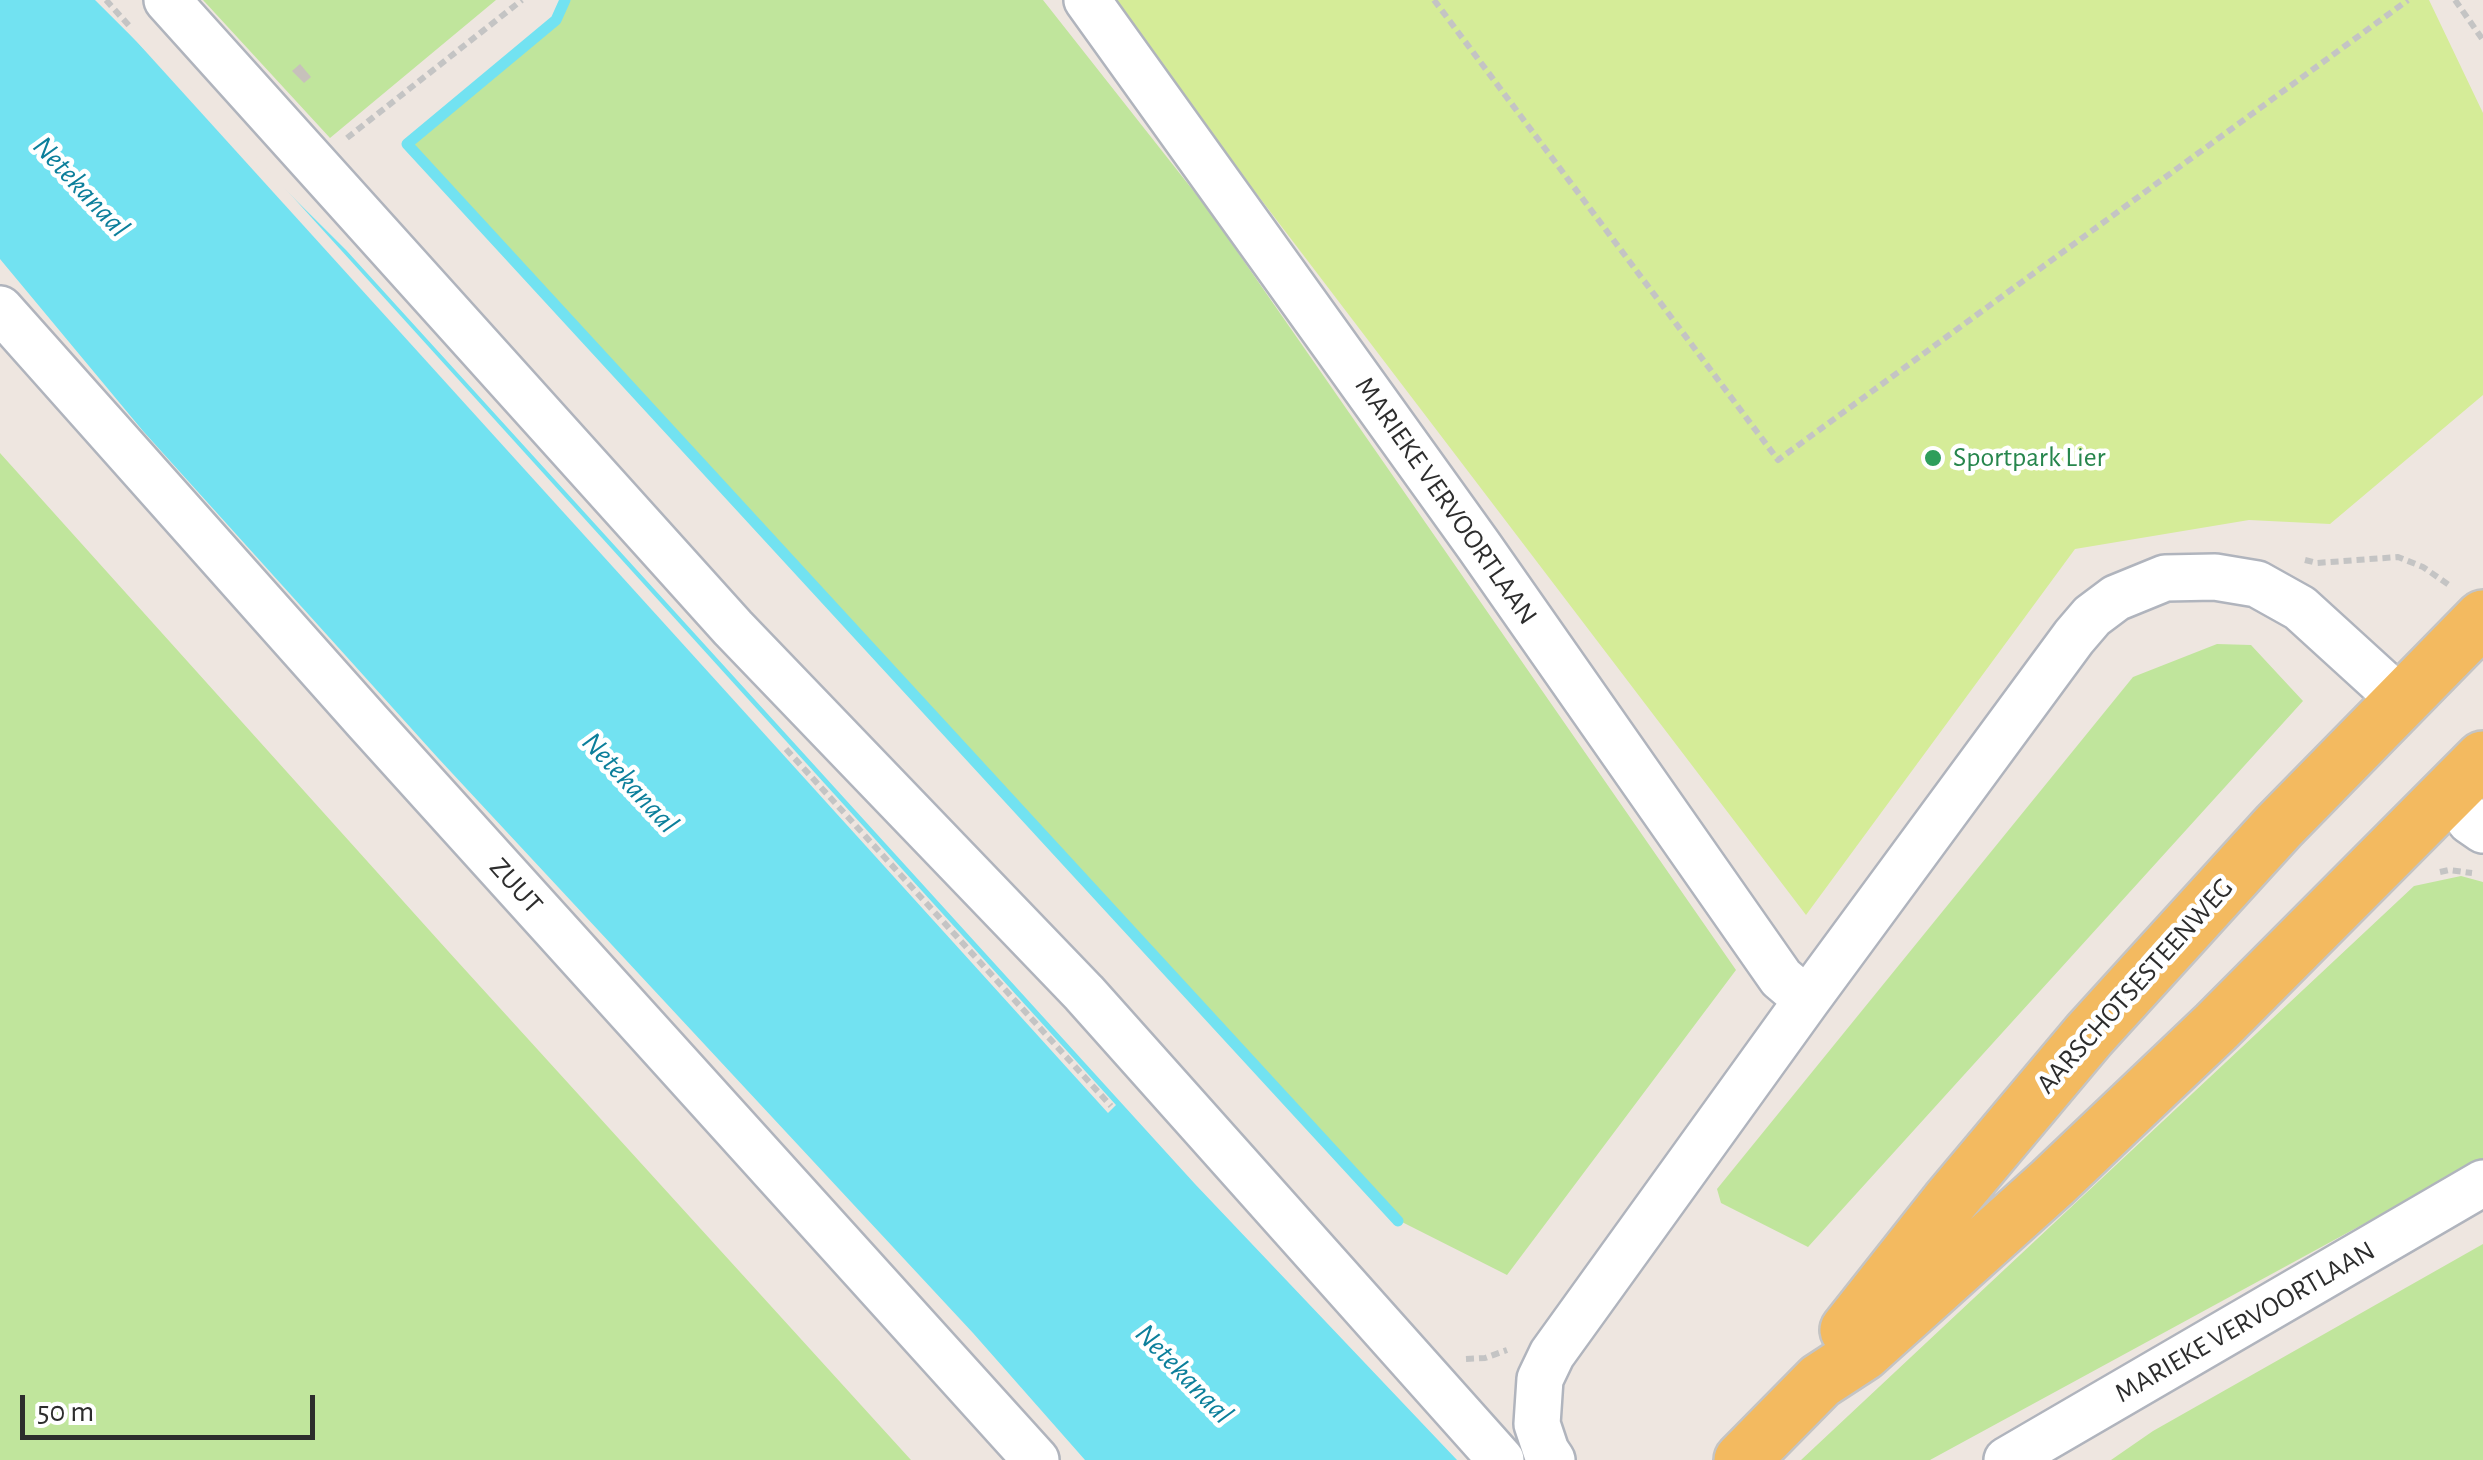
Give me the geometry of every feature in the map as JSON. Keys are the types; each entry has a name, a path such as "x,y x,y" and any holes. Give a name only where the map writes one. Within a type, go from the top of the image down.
{"main road":[{"name":"AARSCHOTSESTEENWEG","path":"1820,1381 1838,1342 2088,1035 2279,826 2483,618"},
{"name":"AARSCHOTSESTEENWEG","path":"1742,1460 1820,1381 1863,1353 2472,793"}],"street":[{"path":"167,0 732,628 1084,993 1501,1460"},
{"name":"MARIEKE VERVOORTLAAN","path":"1087,0 1479,546 1782,978 1806,1000"},
{"name":"ZUUT","path":"0,309 1036,1460"},
{"path":"1552,1460 1537,1424 1540,1378 1552,1354 1806,1000 2092,616 2116,598 2165,578 2215,577 2256,584 2300,608 2402,701"},
{"name":"MARIEKE VERVOORTLAAN","path":"2007,1460 2483,1183"}],"path":[{"path":"315,164 522,0"},
{"path":"1434,0 1778,460 2408,0"},
{"path":"2455,0 2483,40"},
{"path":"2436,872 2482,874"}],"green space":[{"path":"203,0 496,0 330,138"},
{"path":"565,0 1043,0 1207,208 1736,970 1507,1275 1398,1220 407,144 556,20"},
{"name":"Sportpark Lier","path":"1109,0 2429,0 2483,113 2483,395 2330,524 2249,520 2075,549 1806,915"},
{"path":"0,453 448,951 911,1460 0,1460"},
{"path":"2217,644 2251,645 2303,701 1808,1247 1721,1203 1717,1189 2133,677"},
{"path":"2461,876 2483,882 2483,1159 1930,1460 1801,1460 2414,886"},
{"path":"2483,1244 2483,1460 2111,1460 2153,1431"}],"water":[{"name":"Netekanaal","path":"0,0 95,0 346,250 1195,1184 1457,1460 1085,1460 973,1333 438,758 143,431 0,259"}],"pier":[{"path":"99,0 224,121 1116,1105 1108,1113"}],"building":[{"path":"300,64 311,77 304,83 292,71"}],"waterway":[{"path":"565,0 556,20 407,144 1398,1221"}],"place":[{"name":"Sportpark Lier","path":"1933,458"}]}
